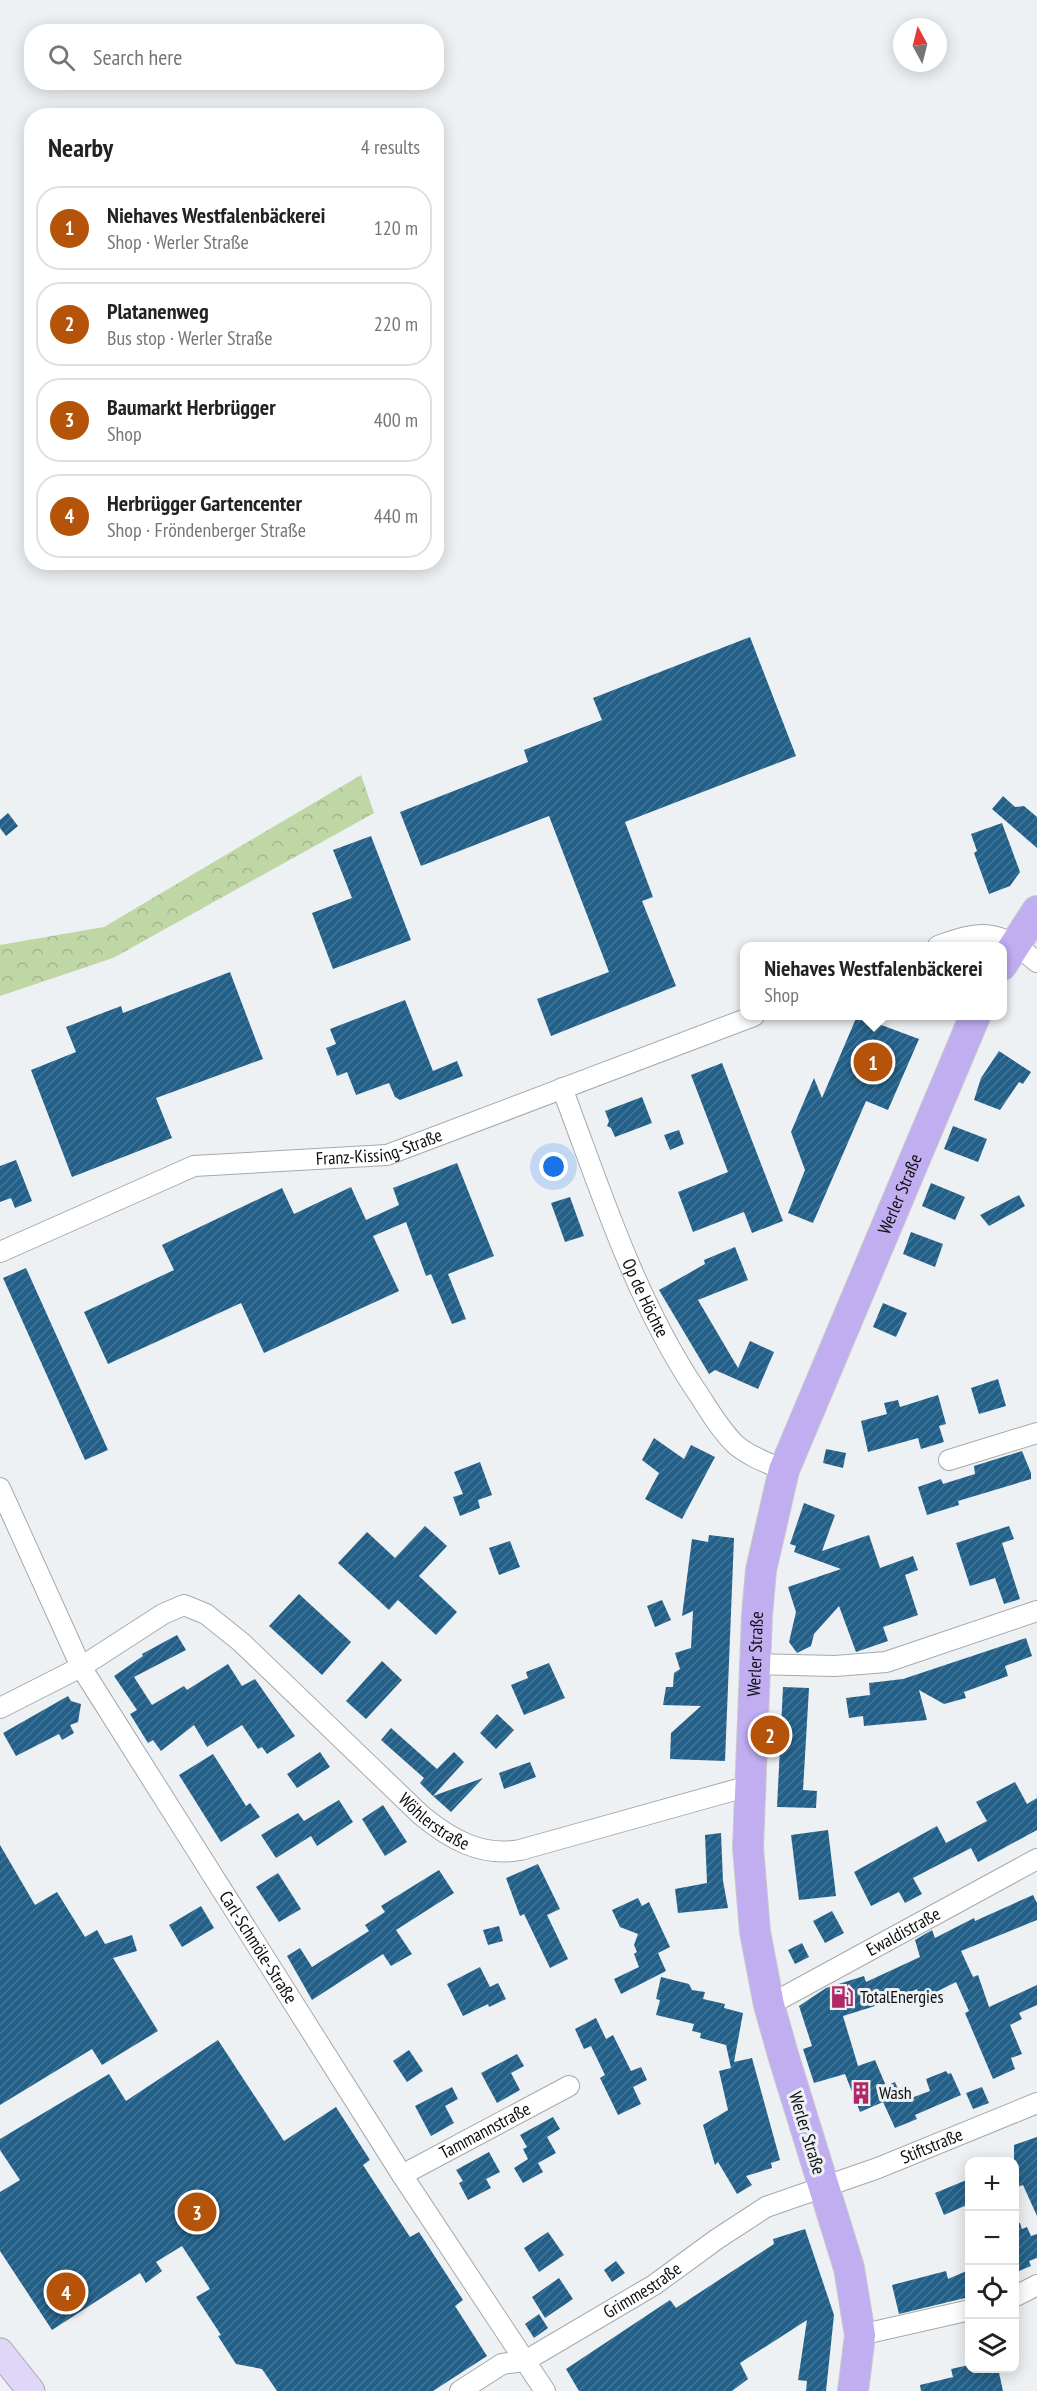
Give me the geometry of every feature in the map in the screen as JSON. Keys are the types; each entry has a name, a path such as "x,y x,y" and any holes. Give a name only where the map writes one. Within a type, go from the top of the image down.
{"main road":[{"path":"1018,956 1037,911"},
{"name":"Werler Straße","path":"853,2391 860,2335 849,2268 769,2005 755,1932 750,1886 749,1786 753,1664 761,1570 784,1470 973,1020"},
{"path":"0,2352 31,2391"}],"street":[{"path":"950,942 970,935 991,935 1000,942"},
{"name":"Franz-Kissing-Straße","path":"0,1252 194,1166 387,1155 743,1020"},
{"name":"Op de Höchte","path":"562,1088 626,1258 653,1318 675,1358 717,1422 736,1445 755,1458 784,1470"},
{"path":"949,1460 1037,1433"},
{"name":"Carl-Schmöle-Straße","path":"0,1488 81,1667 402,2175 545,2391"},
{"name":"Wöhlerstraße","path":"81,1667 163,1614 184,1605 206,1614 241,1642 421,1815 449,1836 490,1853 520,1850 749,1786"},
{"path":"753,1664 835,1666 886,1662 1037,1611"},
{"path":"0,1708 81,1667"},
{"name":"Ewaldistraße","path":"769,2005 1037,1859"},
{"name":"Tammannstraße","path":"402,2175 569,2086"},
{"name":"Stiftstraße","path":"823,2187 878,2168 1037,2103"},
{"name":"Grimmestraße","path":"460,2391 501,2364 525,2361 654,2285 766,2207 823,2187"},
{"path":"1019,2294 1037,2285"},
{"path":"860,2335 965,2311"}],"green space":[{"path":"361,775 374,813 113,958 0,996 0,945 104,927"}],"building":[{"path":"750,637 796,756 625,822 653,897 642,901 676,986 551,1036 537,999 609,972 549,816 421,866 400,812 528,762 524,750 602,720 593,698"},
{"path":"1003,796 1015,807 1024,806 1037,817 1037,848 992,809"},
{"path":"8,813 18,826 6,836 0,828 0,820"},
{"path":"1002,823 1020,872 1010,886 989,894 974,853 977,851 971,834"},
{"path":"371,836 411,940 333,969 312,913 352,898 333,850"},
{"path":"230,972 263,1059 156,1098 172,1138 72,1177 31,1070 76,1052 66,1027 121,1006 123,1013"},
{"path":"405,1000 433,1071 457,1061 463,1076 400,1100 395,1097 389,1083 356,1095 347,1072 337,1076 326,1048 336,1044 330,1029"},
{"path":"855,1020 868,1020 919,1039 888,1110 866,1101 813,1223 788,1213 805,1170 791,1132 814,1078 822,1098"},
{"path":"999,1051 1031,1072 1023,1084 1019,1082 1000,1110 974,1100 981,1078"},
{"path":"722,1063 783,1221 752,1233 744,1212 693,1232 678,1192 728,1172 691,1075"},
{"path":"642,1097 652,1123 615,1137 611,1128 607,1126 609,1121 605,1111"},
{"path":"953,1126 987,1139 978,1162 944,1149"},
{"path":"679,1130 684,1144 670,1150 664,1135"},
{"path":"16,1160 32,1201 15,1208 11,1198 0,1202 0,1166"},
{"path":"457,1163 494,1256 448,1274 466,1319 452,1324 431,1274 426,1276 406,1222 373,1236 399,1291 264,1353 241,1303 108,1364 84,1312 174,1270 162,1245 282,1188 294,1214 351,1187 366,1220 399,1205 393,1188"},
{"path":"931,1183 965,1197 955,1220 922,1206"},
{"path":"1019,1195 1025,1206 989,1226 980,1215"},
{"path":"570,1197 584,1236 565,1242 551,1203"},
{"path":"911,1232 943,1244 935,1267 903,1254"},
{"path":"735,1247 748,1280 698,1300 738,1368 750,1341 774,1352 758,1389 715,1370 709,1374 659,1290 705,1264 704,1260"},
{"path":"26,1268 108,1450 85,1460 3,1278"},
{"path":"883,1303 907,1313 896,1337 873,1327"},
{"path":"998,1379 1006,1406 979,1414 971,1388"},
{"path":"938,1395 946,1424 939,1426 944,1442 921,1449 918,1438 868,1452 861,1421 887,1414 884,1403 898,1400 900,1407"},
{"path":"654,1438 684,1459 691,1445 715,1457 682,1519 645,1499 659,1473 642,1460"},
{"path":"826,1449 846,1453 843,1468 823,1463"},
{"path":"1022,1451 1031,1473 1031,1479 958,1501 959,1505 927,1515 918,1487 941,1479 943,1484 975,1474 974,1466"},
{"path":"480,1462 492,1495 478,1500 480,1508 460,1516 453,1497 463,1494 454,1472"},
{"path":"804,1503 835,1515 822,1551 869,1535 880,1568 913,1556 918,1570 905,1575 918,1615 883,1627 888,1641 856,1652 839,1606 814,1634 811,1646 797,1653 789,1642 796,1612 788,1587 841,1569 794,1552 796,1546 790,1544"},
{"path":"425,1526 447,1546 419,1576 457,1612 436,1635 398,1600 389,1610 338,1563 367,1532 395,1558"},
{"path":"1009,1526 1014,1539 1002,1543 1020,1599 1004,1604 995,1578 970,1586 956,1543"},
{"path":"709,1535 734,1538 725,1761 670,1759 671,1733 701,1706 663,1705 666,1687 673,1687 674,1673 680,1669 675,1653 691,1648 693,1611 682,1616 692,1539 708,1542"},
{"path":"510,1541 520,1567 499,1575 489,1548"},
{"path":"299,1594 351,1642 322,1675 269,1626"},
{"path":"662,1600 671,1620 655,1627 647,1606"},
{"path":"177,1635 186,1650 134,1677 152,1705 184,1686 187,1690 228,1664 242,1686 255,1679 295,1736 267,1754 262,1747 258,1749 242,1725 207,1747 194,1725 161,1751 153,1740 148,1743 130,1714 137,1710 114,1676 143,1656 142,1654"},
{"path":"1026,1638 1032,1656 1005,1666 1008,1676 964,1692 966,1698 944,1704 919,1690 927,1720 864,1726 863,1716 849,1718 846,1698 870,1695 869,1683 903,1679"},
{"path":"382,1661 402,1680 366,1719 346,1701"},
{"path":"549,1663 565,1698 524,1715 511,1685 528,1678 526,1672"},
{"path":"783,1687 809,1688 803,1790 817,1791 816,1808 777,1807"},
{"path":"68,1696 71,1701 81,1704 78,1722 70,1725 74,1733 62,1740 59,1734 16,1756 3,1733"},
{"path":"497,1714 514,1730 496,1749 480,1733"},
{"path":"391,1728 437,1769 454,1752 464,1762 433,1796 420,1783 424,1778 381,1740"},
{"path":"320,1752 330,1767 297,1788 287,1774"},
{"path":"213,1754 246,1806 250,1803 260,1817 221,1842 179,1775"},
{"path":"530,1762 536,1777 504,1789 499,1773"},
{"path":"483,1778 451,1812 433,1796"},
{"path":"1015,1782 1027,1804 1037,1798 1037,1830 978,1862 971,1848 913,1878 922,1894 905,1903 899,1892 871,1906 854,1872 937,1826 946,1843 987,1821 976,1802"},
{"path":"339,1800 353,1822 317,1846 311,1836 276,1858 261,1835 298,1813 304,1821"},
{"path":"383,1805 407,1842 385,1856 362,1819"},
{"path":"828,1830 836,1896 799,1900 791,1835"},
{"path":"721,1833 723,1881 728,1908 678,1913 675,1889 707,1883 705,1835"},
{"path":"0,1845 35,1905 57,1892 85,1937 97,1930 105,1944 132,1935 137,1951 113,1958 158,2031 102,2065 92,2049 0,2105"},
{"path":"538,1864 560,1909 547,1915 568,1959 550,1968 524,1914 520,1916 506,1878"},
{"path":"439,1870 454,1893 396,1930 412,1954 391,1966 383,1954 312,2000 287,1956 300,1948 312,1967 369,1931 365,1925 385,1912 381,1906"},
{"path":"278,1873 301,1909 279,1922 256,1887"},
{"path":"1033,1895 1037,1903 1037,1920 961,1951 973,1977 978,1975 989,2007 1037,1985 1037,2005 1019,2013 1022,2019 1010,2025 1022,2054 1011,2058 1015,2069 993,2079 965,2013 969,2011 956,1982 920,2000 917,1989 891,2001 843,2016 858,2066 875,2060 886,2086 895,2082 903,2101 930,2091 926,2079 946,2071 948,2074 951,2073 961,2095 915,2115 917,2119 895,2128 883,2102 860,2112 845,2074 814,2083 803,2049 812,2046 799,2006 826,1988 864,1976 866,1982 920,1957 915,1940 932,1930 935,1938 974,1918 975,1921"},
{"path":"638,1898 642,1906 649,1902 670,1947 658,1953 666,1971 621,1994 614,1979 639,1967 634,1954 637,1952 634,1945 638,1934 620,1927 612,1910"},
{"path":"201,1906 214,1928 182,1947 169,1925"},
{"path":"832,1911 844,1933 825,1943 813,1921"},
{"path":"499,1926 503,1941 488,1945 483,1930"},
{"path":"802,1943 809,1957 795,1964 788,1950"},
{"path":"480,1967 490,1987 498,1983 506,1999 489,2007 488,2004 463,2016 447,1984"},
{"path":"661,1977 689,1984 692,1990 705,1992 703,1999 725,2004 724,2008 743,2013 734,2062 752,2058 780,2160 771,2163 772,2168 746,2176 752,2185 737,2194 718,2162 715,2165 703,2125 728,2110 719,2071 731,2068 726,2045 700,2038 701,2033 692,2031 694,2024 656,2015 660,2000 656,1999"},
{"path":"596,2018 606,2039 613,2035 631,2071 641,2067 647,2080 633,2087 641,2104 618,2115 600,2078 605,2075 591,2046 584,2049 575,2029"},
{"path":"218,2040 284,2141 336,2107 370,2160 363,2165 410,2237 419,2232 463,2300 455,2306 487,2356 433,2391 277,2391 262,2369 236,2364 218,2336 221,2335 196,2297 210,2289 182,2246 156,2262 162,2271 146,2283 140,2273 52,2330 0,2251 0,2192 20,2180 0,2150 0,2139 109,2074 126,2101"},
{"path":"409,2050 423,2071 407,2082 393,2061"},
{"path":"517,2054 524,2066 511,2073 520,2090 497,2103 481,2073"},
{"path":"452,2087 458,2099 445,2106 454,2123 431,2136 415,2106"},
{"path":"982,2087 989,2103 973,2109 966,2093"},
{"path":"553,2117 560,2129 547,2137 556,2153 538,2163 543,2172 523,2183 514,2168 528,2159 523,2149 527,2147 520,2135"},
{"path":"1037,2137 1037,2216 1023,2185 1019,2186 1019,2157 1014,2157 1014,2145"},
{"path":"489,2152 500,2172 486,2179 491,2188 468,2200 459,2183 463,2181 456,2170"},
{"path":"965,2181 965,2206 944,2215 935,2193"},
{"path":"1019,2223 1022,2229 1027,2227 1031,2236 1037,2234 1037,2258 1029,2261 1031,2266 1019,2271"},
{"path":"805,2229 834,2315 826,2391 806,2391 807,2381 798,2380 807,2320 740,2363 748,2379 732,2391 579,2391 566,2369 670,2300 676,2308 774,2244 773,2239"},
{"path":"548,2232 564,2255 539,2272 524,2248"},
{"path":"616,2261 625,2273 612,2282 604,2270"},
{"path":"946,2271 948,2279 965,2272 965,2298 899,2314 892,2285"},
{"path":"559,2278 573,2299 545,2318 532,2297"},
{"path":"539,2314 548,2328 534,2338 525,2324"},
{"path":"965,2366 965,2373 999,2373 1003,2391 921,2391 920,2385 953,2377 951,2369"}],"place":[{"name":"Niehaves Westfalenbäckerei","path":"873,1062"},
{"name":"Platanenweg","path":"770,1735"},
{"name":"TotalEnergies","path":"842,1997"},
{"name":"Wash","path":"861,2093"},
{"name":"Baumarkt Herbrügger","path":"197,2212"},
{"name":"Herbrügger Gartencenter","path":"66,2292"}]}
